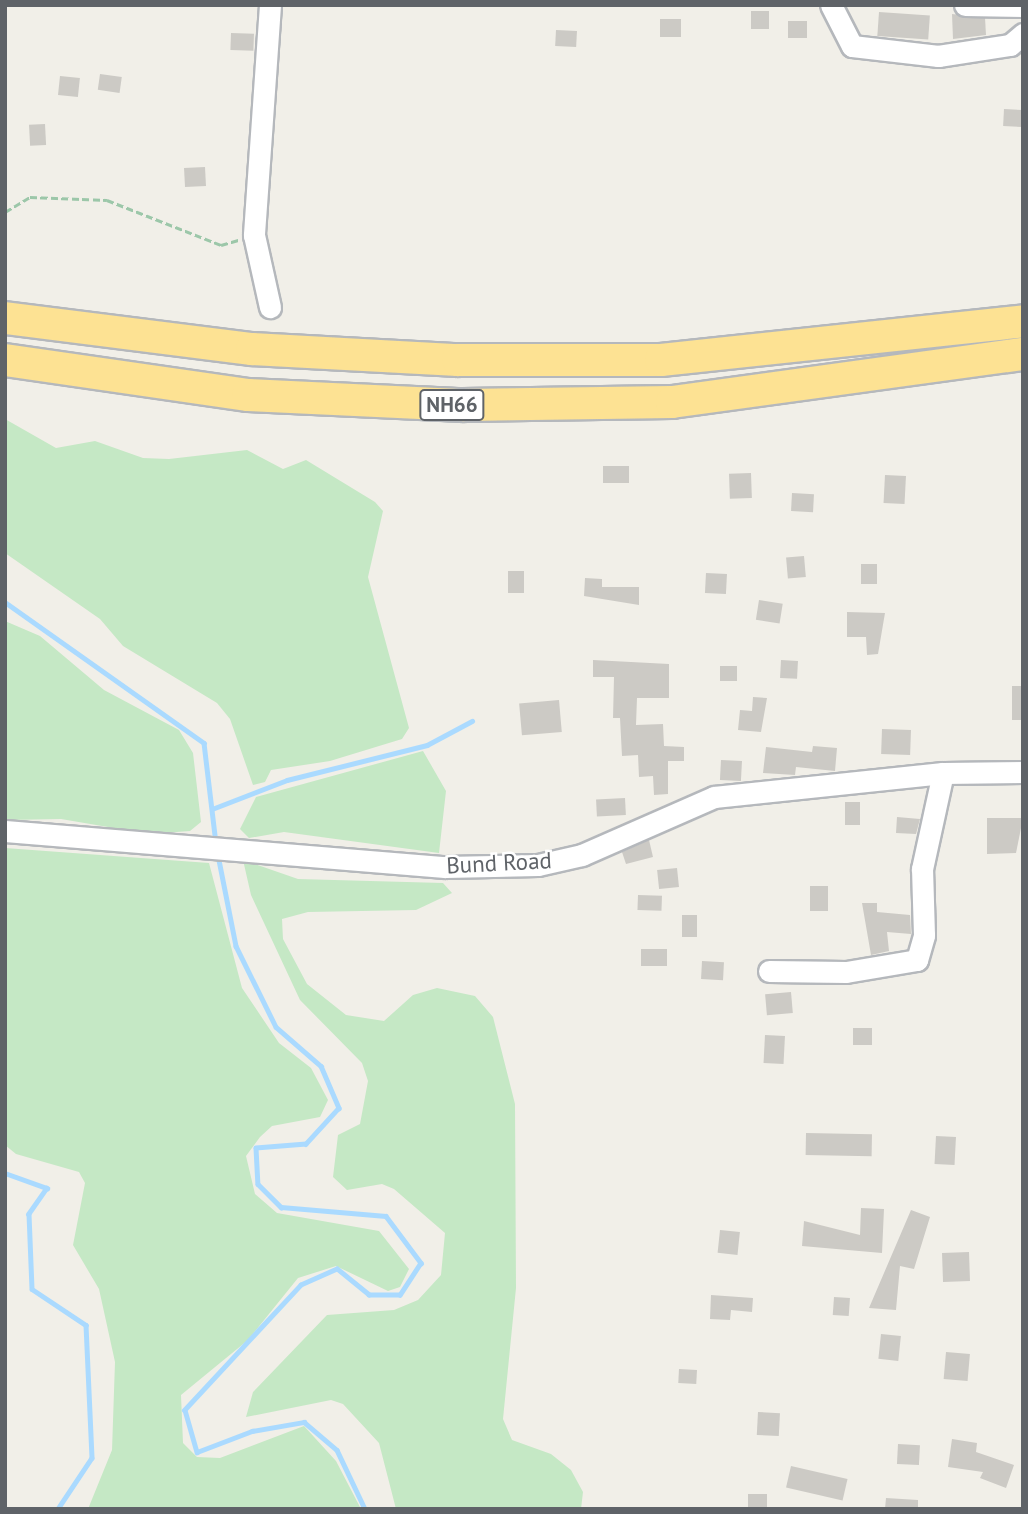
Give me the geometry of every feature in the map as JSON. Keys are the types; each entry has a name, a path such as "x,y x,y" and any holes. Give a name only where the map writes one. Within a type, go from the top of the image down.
{"highway":[{"name":"NH66","path":"5,318 251,349 458,360 661,360 1023,321"},
{"name":"NH66","path":"5,360 247,395 463,405 672,402 1023,354"}],"street":[{"path":"270,5 254,235 270,307"},
{"path":"831,5 852,46 938,56 1010,45 1023,34"},
{"path":"965,5 1023,6"},
{"name":"Bund Road","path":"5,831 445,867 538,865 582,855 714,797 943,773 1023,772"},
{"path":"769,971 846,972 917,960 924,935 922,869 943,773"}],"path":[{"path":"5,212 30,197 107,200 221,245 254,235"}],"green space":[{"path":"5,419 56,448 95,441 143,458 169,459 247,450 283,469 306,460 375,502 383,511 368,577 409,728 402,739 330,761 271,770 265,782 253,785 230,719 217,703 123,646 100,619 5,553"},
{"path":"5,621 40,636 104,690 179,730 193,753 201,822 190,831 149,834 61,819 5,820"},
{"path":"423,751 446,791 439,853 284,832 249,838 240,829 256,797"},
{"path":"5,848 209,863 242,988 279,1043 311,1068 328,1100 320,1117 272,1126 260,1137 246,1156 255,1194 277,1213 379,1231 409,1269 400,1287 388,1291 336,1266 298,1278 248,1340 181,1395 183,1443 197,1457 220,1458 304,1426 336,1461 361,1509 88,1509 112,1450 115,1362 99,1289 73,1245 85,1183 79,1172 16,1154 5,1145"},
{"path":"243,860 298,879 443,883 452,893 416,910 308,912 282,919 283,939 307,984 346,1015 384,1021 413,995 437,988 475,996 493,1017 515,1104 516,1288 503,1419 512,1440 551,1454 571,1470 583,1492 581,1509 396,1509 379,1443 343,1404 331,1400 246,1417 253,1392 327,1315 394,1310 418,1300 441,1275 445,1233 394,1189 382,1184 347,1190 333,1177 338,1135 360,1124 368,1081 362,1063 300,1000 251,895"}],"building":[{"path":"751,11 769,11 769,29 751,29"},
{"path":"879,12 930,16 928,39 877,36"},
{"path":"952,14 985,18 986,35 953,39"},
{"path":"660,19 681,19 681,37 660,37"},
{"path":"788,21 807,21 807,38 788,38"},
{"path":"556,30 577,31 576,47 555,46"},
{"path":"231,33 254,34 253,51 230,50"},
{"path":"100,74 122,77 120,93 98,90"},
{"path":"60,76 80,78 78,97 58,95"},
{"path":"1004,109 1023,110 1022,127 1003,126"},
{"path":"45,124 46,145 30,146 29,125"},
{"path":"205,167 206,186 185,187 184,168"},
{"path":"603,466 629,466 629,483 603,483"},
{"path":"751,473 752,498 730,499 729,474"},
{"path":"885,475 906,476 905,504 884,503"},
{"path":"792,493 814,494 813,512 791,511"},
{"path":"804,556 806,577 788,578 786,558"},
{"path":"861,564 877,564 877,584 861,584"},
{"path":"508,571 524,571 524,593 508,593"},
{"path":"706,573 727,574 726,594 705,593"},
{"path":"585,578 602,579 602,587 639,587 639,605 584,596"},
{"path":"759,600 783,604 780,624 756,620"},
{"path":"847,612 885,613 878,654 867,655 866,637 847,637"},
{"path":"593,660 669,664 669,698 637,698 636,725 663,724 664,746 684,747 684,761 668,761 668,794 654,795 653,776 639,777 638,755 622,756 620,718 613,718 614,677 593,677"},
{"path":"781,660 798,661 797,679 780,678"},
{"path":"720,666 737,666 737,681 720,681"},
{"path":"1012,686 1023,686 1023,720 1012,720"},
{"path":"753,697 767,698 761,732 738,730 740,710 752,711"},
{"path":"559,700 562,732 522,735 519,703"},
{"path":"882,729 911,730 910,755 881,754"},
{"path":"813,746 837,748 835,771 796,767 795,775 763,773 766,747 812,752"},
{"path":"721,760 742,761 741,781 720,780"},
{"path":"625,798 626,815 597,816 596,800"},
{"path":"845,802 860,802 860,825 845,825"},
{"path":"897,817 920,819 916,834 896,833"},
{"path":"987,818 1023,818 1016,853 987,854"},
{"path":"649,840 653,857 626,864 622,852"},
{"path":"677,868 679,887 659,889 657,870"},
{"path":"810,886 828,886 828,911 810,911"},
{"path":"638,895 662,896 661,911 637,910"},
{"path":"862,903 877,903 877,912 910,915 911,934 887,932 889,951 871,955"},
{"path":"682,915 697,915 697,937 682,937"},
{"path":"641,949 667,949 667,966 641,966"},
{"path":"702,961 724,962 723,980 701,979"},
{"path":"791,992 793,1013 767,1015 765,994"},
{"path":"853,1028 872,1028 872,1045 853,1045"},
{"path":"765,1035 785,1036 784,1064 764,1063"},
{"path":"806,1133 872,1134 872,1156 806,1155"},
{"path":"936,1136 956,1137 955,1165 935,1164"},
{"path":"861,1208 884,1209 882,1253 802,1246 804,1221 860,1235"},
{"path":"911,1210 930,1217 914,1269 900,1266 896,1310 869,1308"},
{"path":"720,1230 740,1232 737,1255 718,1253"},
{"path":"969,1252 970,1281 943,1282 942,1253"},
{"path":"711,1295 753,1298 752,1312 731,1310 730,1320 710,1319"},
{"path":"834,1297 850,1298 849,1316 833,1315"},
{"path":"881,1334 901,1336 898,1361 878,1359"},
{"path":"946,1352 970,1354 968,1381 944,1379"},
{"path":"679,1369 697,1370 696,1384 678,1383"},
{"path":"758,1412 780,1413 779,1436 757,1435"},
{"path":"952,1439 977,1443 976,1452 1014,1465 1006,1488 980,1478 983,1472 948,1467"},
{"path":"898,1444 920,1445 919,1465 897,1464"},
{"path":"791,1466 848,1479 843,1500 786,1487"},
{"path":"748,1494 767,1494 767,1509 748,1509"},
{"path":"886,1498 918,1500 918,1509 885,1509"}],"waterway":[{"path":"5,602 204,743 216,843"},
{"path":"212,809 287,780 427,745 472,721"},
{"path":"218,855 236,946 276,1027 321,1066 339,1108 306,1144 256,1148 258,1184 281,1207 386,1216 421,1263 400,1295 369,1295 337,1269 301,1285 185,1410 197,1452 252,1431 304,1422 337,1450 365,1509"},
{"path":"5,1173 47,1188 29,1214 32,1289 86,1325 92,1458 58,1509"}]}
